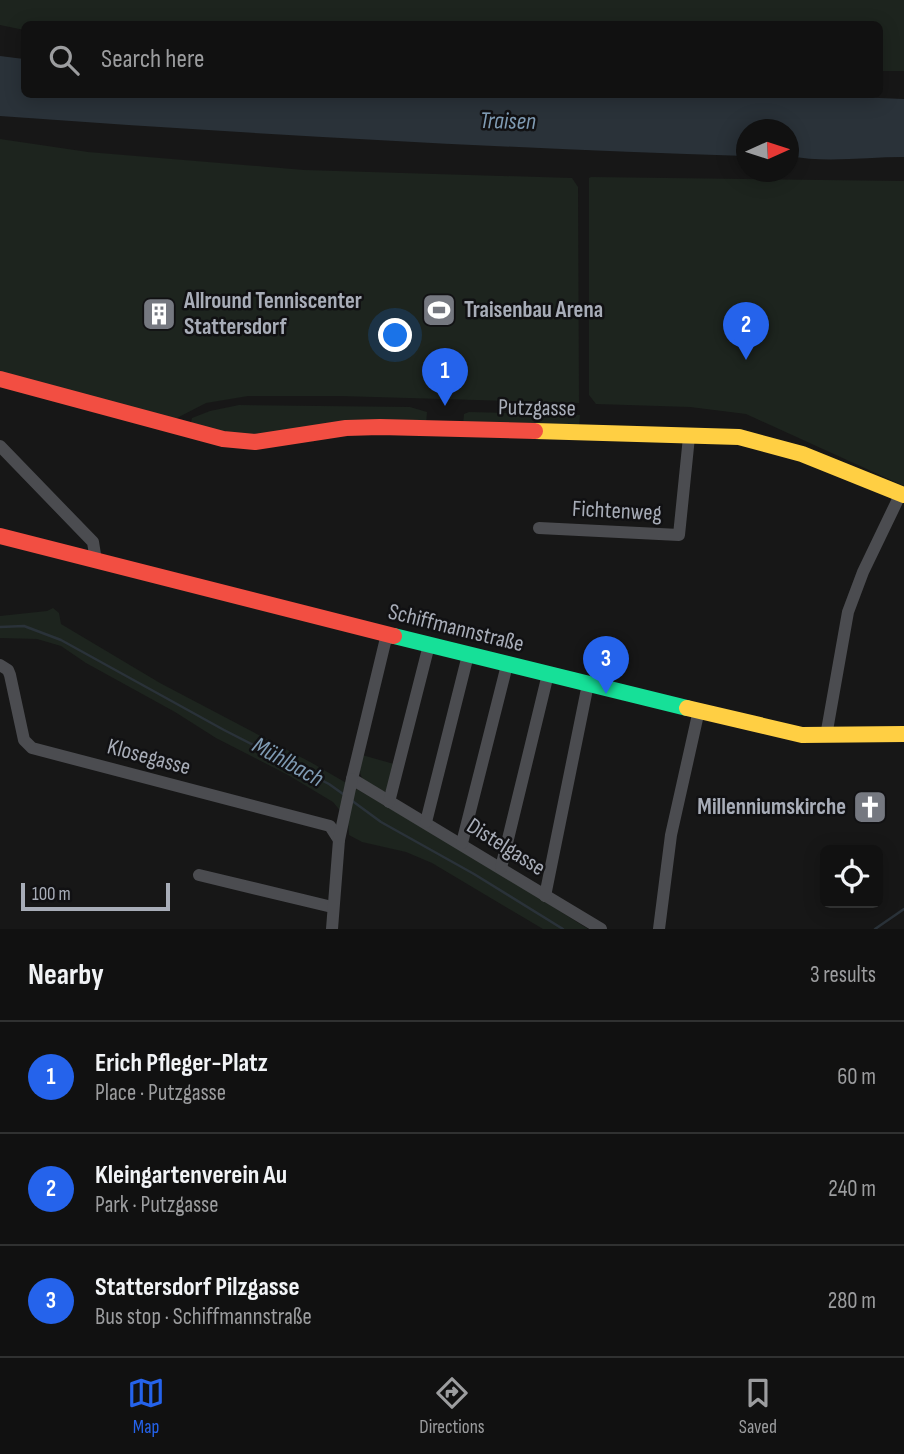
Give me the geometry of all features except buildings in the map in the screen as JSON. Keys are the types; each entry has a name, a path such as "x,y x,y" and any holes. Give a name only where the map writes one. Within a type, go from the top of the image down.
{"street":[{"name":"Putzgasse","path":"0,379 181,429 223,439 255,442 346,428 380,427 739,437 774,443 903,494"},
{"name":"Fichtenweg","path":"538,528 679,535 689,436"},
{"path":"0,446 93,541 96,561"},
{"path":"826,736 848,612 863,572 903,494"},
{"name":"Schiffmannstraße","path":"0,536 507,665 802,735 904,734"},
{"path":"332,929 339,840 387,634"},
{"path":"389,802 429,645"},
{"path":"426,822 468,654"},
{"name":"Klosegasse","path":"0,665 8,670 10,675 24,740 32,748 330,826 339,840"},
{"path":"462,843 507,665"},
{"path":"501,868 548,674"},
{"path":"545,896 588,684"},
{"path":"659,929 671,835 699,710"},
{"name":"Distelgasse","path":"351,783 462,843 601,929"},
{"path":"199,875 332,907"}],"shaded area":[{"path":"0,0 904,0 904,71 883,71 883,21 21,21 21,29 0,25"},
{"path":"0,139 88,152 304,170 572,178 578,187 579,403 248,396 206,403 173,420 0,372"},
{"path":"589,178 736,179 736,182 904,181 904,486 746,414 690,407 596,404 589,395"},
{"path":"239,405 410,407 427,412 426,424 254,437 194,428 191,422 192,418 210,411"},
{"path":"464,414 580,415 579,428 463,425"},
{"path":"53,608 59,613 61,624 160,683 312,763 487,865 588,929 543,929 432,863 406,852 362,842 349,835 348,820 333,802 216,738 61,646 37,639 0,638 0,616"},
{"path":"362,755 394,764 388,790 384,792 363,779 360,770"}],"water":[{"name":"Traisen","path":"0,56 21,59 21,98 904,99 904,157 799,157 799,119 736,119 736,156 187,129 0,116"}],"waterway":[{"name":"Mühlbach","path":"0,627 24,626 61,640 343,794"},
{"name":"Mühlbach","path":"351,800 381,822 474,874 563,929"},
{"name":"Mühlbach","path":"875,929 904,909"}],"traffic: fast":[{"path":"394,636 687,708"}],"traffic: slow":[{"path":"535,431 739,437 802,454 904,495"},
{"path":"687,708 802,735 904,734"}],"traffic: jam":[{"path":"0,379 223,439 255,442 346,428 380,427 535,431"},
{"path":"0,536 394,636"}],"place":[{"name":"Traisenbau Arena","path":"439,310"},
{"name":"Allround Tenniscenter Stattersdorf","path":"159,314"},
{"name":"Kleingartenverein Au","path":"746,360"},
{"name":"Erich Pfleger-Platz","path":"445,406"},
{"name":"Stattersdorf Pilzgasse","path":"606,694"},
{"name":"Millenniumskirche","path":"870,807"}]}
